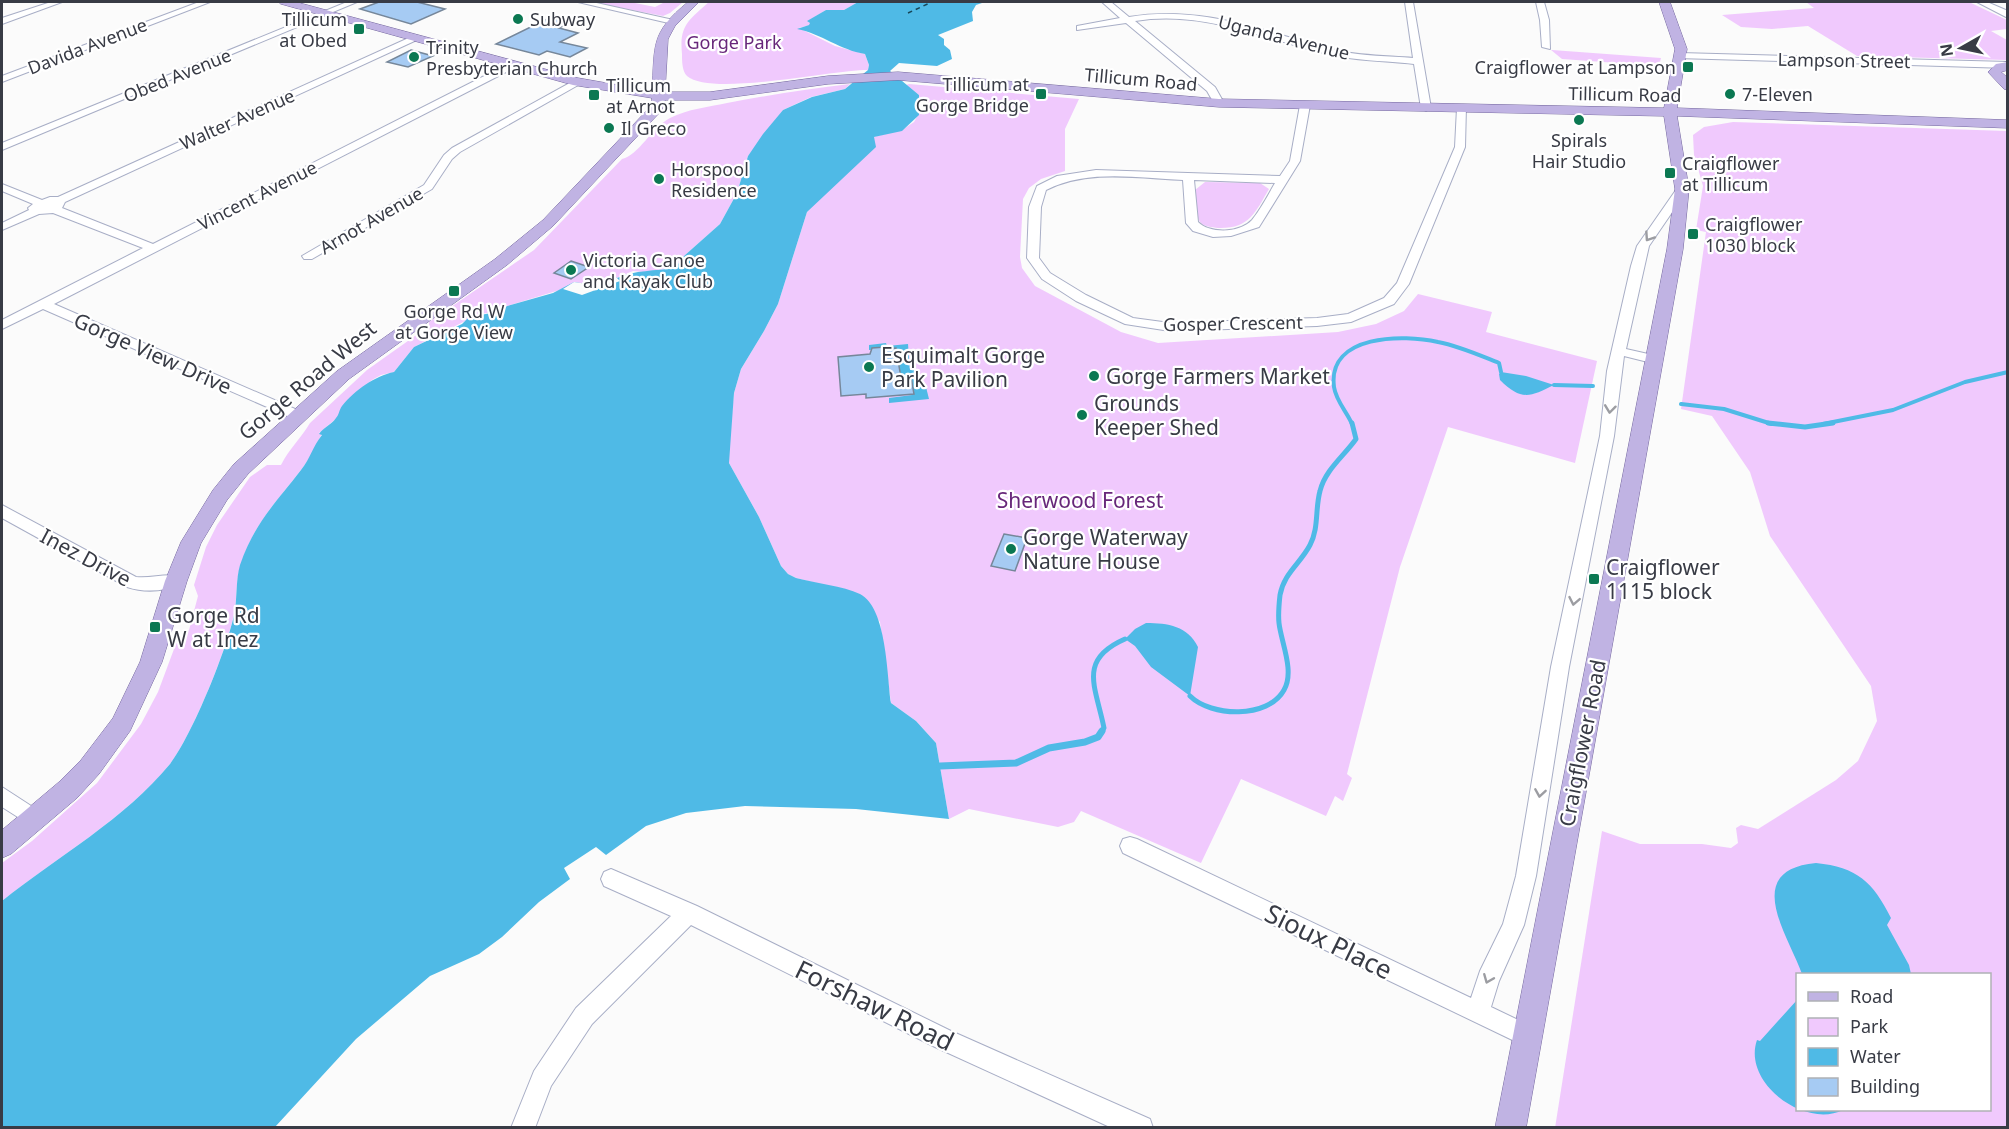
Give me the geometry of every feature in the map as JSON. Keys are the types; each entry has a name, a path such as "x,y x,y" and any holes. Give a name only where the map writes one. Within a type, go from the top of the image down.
{"main road":[{"name":"Tillicum Road","path":"285,2 577,82 660,96 729,95 848,78 912,77 1219,103 1670,112 2007,124"},
{"name":"Gorge Road West","path":"2,846 35,819 90,767 122,724 151,662 176,581 195,535 220,495 251,458 361,360 470,284 525,242 561,210 650,117 660,96 662,40 673,21 694,2"},
{"name":"Craigflower Road","path":"1510,1128 1675,249 1682,189 1670,112 1682,49 1665,2"},
{"path":"605,88 642,83 661,64 675,80 697,91 729,95"},
{"path":"2007,65 1994,72 2007,86"},
{"path":"629,138 672,112 729,95"},
{"path":"1675,147 1676,136 1684,128 1701,121 1729,115"}],"street":[{"path":"2,21 58,2"},
{"name":"Davida Avenue","path":"2,79 206,2"},
{"name":"Obed Avenue","path":"2,147 353,2"},
{"path":"582,2 673,21"},
{"path":"1106,2 1210,89 1219,103"},
{"path":"1409,2 1426,108"},
{"path":"1540,2 1547,25 1545,32 1547,47"},
{"path":"1981,2 2007,15"},
{"name":"Uganda Avenue","path":"1080,28 1161,15 1203,17 1342,54 1418,61"},
{"name":"Walter Avenue","path":"56,205 416,38"},
{"name":"Lampson Street","path":"1680,56 2007,65"},
{"name":"Vincent Avenue","path":"2,325 513,65"},
{"name":"Arnot Avenue","path":"308,256 428,187 448,157 456,150 577,82"},
{"path":"1188,177 1192,223 1196,228 1211,233 1240,231 1255,224 1295,160 1305,105"},
{"name":"Gosper Crescent","path":"1284,180 1096,173 1061,178 1041,188 1035,207 1033,258 1046,276 1081,298 1130,321 1170,327 1317,322 1351,318 1389,301 1403,284 1460,147 1462,108"},
{"path":"2,188 38,207"},
{"name":"Craigflower Road","path":"1478,1012 1488,979 1513,925 1526,876 1560,667 1607,436 1619,351 1643,246 1682,189"},
{"path":"2,227 38,207 56,205 153,248"},
{"name":"Gorge View Drive","path":"42,304 297,415"},
{"path":"1619,351 1653,359"},
{"name":"Inez Drive","path":"2,511 133,583 148,585 176,581"},
{"path":"2,796 35,819"},
{"name":"Sioux Place","path":"1130,846 1527,1036"},
{"name":"Forshaw Road","path":"611,879 689,914 943,1039 1141,1128"},
{"path":"523,1128 542,1079 584,1016 689,914"}],"green space":[{"path":"602,2 630,2 655,7 665,2 683,2 663,16 601,4"},
{"name":"Gorge Park","path":"709,2 858,2 844,10 826,10 808,21 810,25 799,28 835,46 865,54 869,65 868,70 745,83 700,82 687,76 684,71 681,44 687,24"},
{"path":"1806,2 1969,2 2007,20 2007,29 1991,31 2007,40 2007,60 1857,56 1808,26 1772,29 1741,27 1722,15 1814,8"},
{"path":"1551,50 1661,58 1659,66 1562,59"},
{"path":"850,84 845,89 811,97 783,110 748,156 737,193 720,224 684,256 675,268 633,271 617,278 563,289 504,307 497,312 479,314 414,347 394,372 372,380 350,398 338,417 319,433 322,434 307,461 266,514 253,536 239,569 235,609 218,666 199,712 179,751 152,784 112,820 2,901 2,863 32,841 97,783 141,724 158,692 177,641 189,630 198,596 194,585 206,547 217,525 250,477 267,465 281,465 310,423 367,370 429,326 429,322 534,250 622,159 634,152 663,122 684,112 705,107"},
{"name":"Sherwood Forest","path":"906,85 1079,99 1065,129 1065,171 1041,179 1029,188 1023,199 1020,257 1022,268 1035,286 1121,332 1158,343 1338,332 1376,324 1404,311 1418,294 1492,312 1486,332 1597,361 1575,463 1448,427 1400,567 1347,774 1352,778 1343,801 1335,796 1326,816 1241,779 1201,863 1081,811 1074,822 1058,827 969,809 949,819 936,743 916,721 891,703 880,622 859,594 796,578 788,574 781,566 759,517 729,463 734,393 741,369 778,304 807,212 873,137 902,130 914,122 920,111 919,95"},
{"path":"1733,122 2007,131 2007,1127 1555,1128 1602,831 1640,844 1702,844 1731,848 1738,843 1736,828 1741,825 1758,829 1836,780 1858,761 1877,721 1871,686 1770,536 1750,472 1712,416 1681,409 1706,232 1696,230 1703,186 1694,155 1693,135 1704,127"},
{"path":"1205,182 1260,183 1269,189 1250,218 1237,226 1218,228 1204,225 1197,215 1195,190"}],"water":[{"path":"858,2 985,2 976,5 972,12 973,21 938,35 944,39 944,45 950,50 952,59 937,66 899,63 890,71 919,95 919,115 902,131 874,137 876,147 807,212 778,304 741,369 734,393 729,463 759,517 781,566 788,574 860,594 876,613 887,660 891,703 916,721 936,743 949,819 856,809 745,806 686,813 646,826 606,855 596,847 564,868 570,879 539,902 502,937 479,954 430,976 356,1039 275,1127 2,1128 2,901 112,820 152,784 179,751 199,712 225,645 235,610 240,565 246,550 266,514 304,466 322,435 319,434 334,420 342,406 359,389 373,380 394,372 414,347 462,324 469,317 497,312 504,307 553,293 574,282 587,284 614,275 617,278 638,272 675,268 684,256 720,224 737,193 748,156 783,110 812,97 845,89 868,70 869,65 865,54 797,29 809,25 807,21 826,10 844,10"},
{"path":"886,343 887,346 908,344 910,370 917,370 918,387 926,387 929,399 889,403 889,398 912,395 910,380 900,380 895,348 869,350 869,345"},
{"path":"1501,372 1526,376 1554,385 1532,394 1520,394 1500,380"},
{"path":"1146,623 1176,627 1189,634 1194,640 1198,647 1190,696 1151,667 1135,646 1125,639 1135,629"},
{"path":"1816,863 1830,865 1853,873 1870,886 1891,918 1887,925 1909,965 1911,973 1802,973 1776,906 1775,891 1780,878 1793,868"},
{"path":"1796,1001 1796,1108 1780,1098 1759,1072 1755,1056 1757,1040 1760,1041"},
{"path":"1805,1111 1839,1111 1828,1114"}],"pier":[{"path":"614,275 620,281 582,295 563,289 574,282 587,284"}],"building":[{"path":"379,2 417,2 445,9 411,24 360,9"},
{"path":"551,17 571,22 559,28 578,33 560,42 587,48 570,57 547,51 539,55 496,44"},
{"name":"Trinity Presbyterian Church","path":"411,50 433,56 408,67 387,62"},
{"name":"Victoria Canoe and Kayak Club","path":"571,261 589,267 571,279 554,273"},
{"name":"Esquimalt Gorge Park Pavilion","path":"885,347 885,349 896,348 901,378 911,377 914,394 866,398 866,394 841,396 838,357 870,354 872,348"},
{"name":"Gorge Waterway Nature House","path":"1004,534 1027,538 1015,571 991,566"}],"waterway":[{"path":"1352,424 1339,402 1334,387 1335,370 1343,356 1355,347 1388,339 1423,339 1469,351 1499,363 1501,372"},
{"path":"1823,424 1893,410 1965,382 2008,372"},
{"path":"1554,385 1593,386"},
{"path":"1681,404 1724,409 1769,423"},
{"path":"1190,696 1211,708 1239,712 1266,706 1284,690 1288,665 1279,623 1282,587 1313,539 1322,483 1356,439 1352,423"},
{"path":"1769,423 1805,427 1833,423"},
{"path":"1101,732 1104,728 1094,687 1095,666 1100,656 1110,647 1125,639"},
{"path":"940,766 1016,763 1049,748 1085,742 1098,737 1102,731"}],"ferry route":[{"path":"908,13 932,2"}],"place":[{"name":"Subway","path":"518,19"},
{"name":"Tillicum at Obed","path":"359,29"},
{"name":"Trinity Presbyterian Church","path":"414,57"},
{"name":"Craigflower at Lampson","path":"1688,67"},
{"name":"Tillicum at Gorge Bridge","path":"1041,94"},
{"name":"7-Eleven","path":"1730,94"},
{"name":"Tillicum at Arnot","path":"594,95"},
{"name":"Spirals Hair Studio","path":"1579,120"},
{"name":"Il Greco","path":"609,128"},
{"name":"Craigflower at Tillicum","path":"1670,173"},
{"name":"Horspool Residence","path":"659,179"},
{"name":"Craigflower 1030 block","path":"1693,234"},
{"name":"Victoria Canoe and Kayak Club","path":"571,270"},
{"name":"Gorge Rd W at Gorge View","path":"454,291"},
{"name":"Esquimalt Gorge Park Pavilion","path":"869,367"},
{"name":"Gorge Farmers Market","path":"1094,376"},
{"name":"Grounds Keeper Shed","path":"1082,415"},
{"name":"Gorge Waterway Nature House","path":"1011,549"},
{"name":"Craigflower 1115 block","path":"1594,579"},
{"name":"Gorge Rd W at Inez","path":"155,627"}]}
